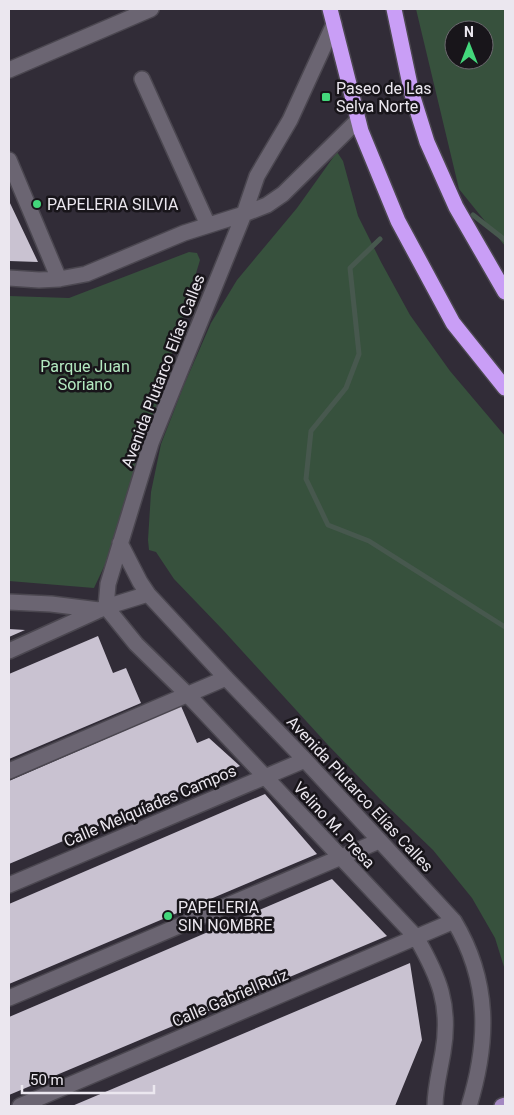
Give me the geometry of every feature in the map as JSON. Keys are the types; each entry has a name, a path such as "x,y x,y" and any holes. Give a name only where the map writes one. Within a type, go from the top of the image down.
{"highway":[{"path":"330,9 361,131 398,221 454,323 505,388"},
{"path":"394,9 412,94 427,142 456,207 505,292"}],"street":[{"path":"9,70 151,9"},
{"name":"Avenida Plutarco Elías Calles","path":"102,609 151,443 244,214 257,176 290,120 334,24"},
{"path":"142,79 208,225"},
{"path":"9,278 40,280 86,274 184,233 267,205 283,194 358,120"},
{"path":"9,160 14,185 59,279"},
{"name":"Avenida Plutarco Elías Calles","path":"120,543 148,594 454,921 464,937 475,964 482,994 483,1027 480,1063 469,1106"},
{"path":"9,651 102,609 148,594"},
{"path":"9,602 102,609"},
{"name":"Velino M. Presa","path":"102,609 188,695 416,937 439,983 445,1006 446,1028 435,1106"},
{"path":"9,771 226,678"},
{"name":"Calle Melquíades Campos","path":"9,885 305,760"},
{"path":"9,998 379,841"},
{"name":"Calle Gabriel Ruiz","path":"20,1106 454,921"}],"green space":[{"path":"416,9 505,9 505,246 459,189"},
{"path":"337,152 343,161 358,216 410,315 450,371 505,436 505,970 495,938 472,898 433,850 328,745 174,579 156,552 149,550 151,492 161,444 211,323 237,280 297,208"},
{"name":"Parque Juan Soriano","path":"189,252 197,253 200,260 116,541 94,588 9,581 9,296 69,298"}],"building":[{"path":"9,201 38,262 9,261"},
{"path":"9,629 25,630 9,637"},
{"path":"98,636 113,673 126,668 141,703 9,759 9,674"},
{"path":"181,706 197,743 209,738 240,766 9,864 9,781"},
{"path":"265,794 317,854 9,984 9,904"},
{"path":"332,879 387,936 9,1095 9,1017"},
{"path":"410,963 422,1040 395,1106 72,1106"}],"waterway":[{"path":"473,215 505,240"},
{"path":"380,239 350,268 359,354 346,388 311,431 306,479 328,525 369,541 505,627"}],"place":[{"name":"Paseo de Las Selva Norte","path":"326,97"},
{"name":"PAPELERIA SILVIA","path":"37,204"},
{"name":"PAPELERIA SIN NOMBRE","path":"168,916"}]}
